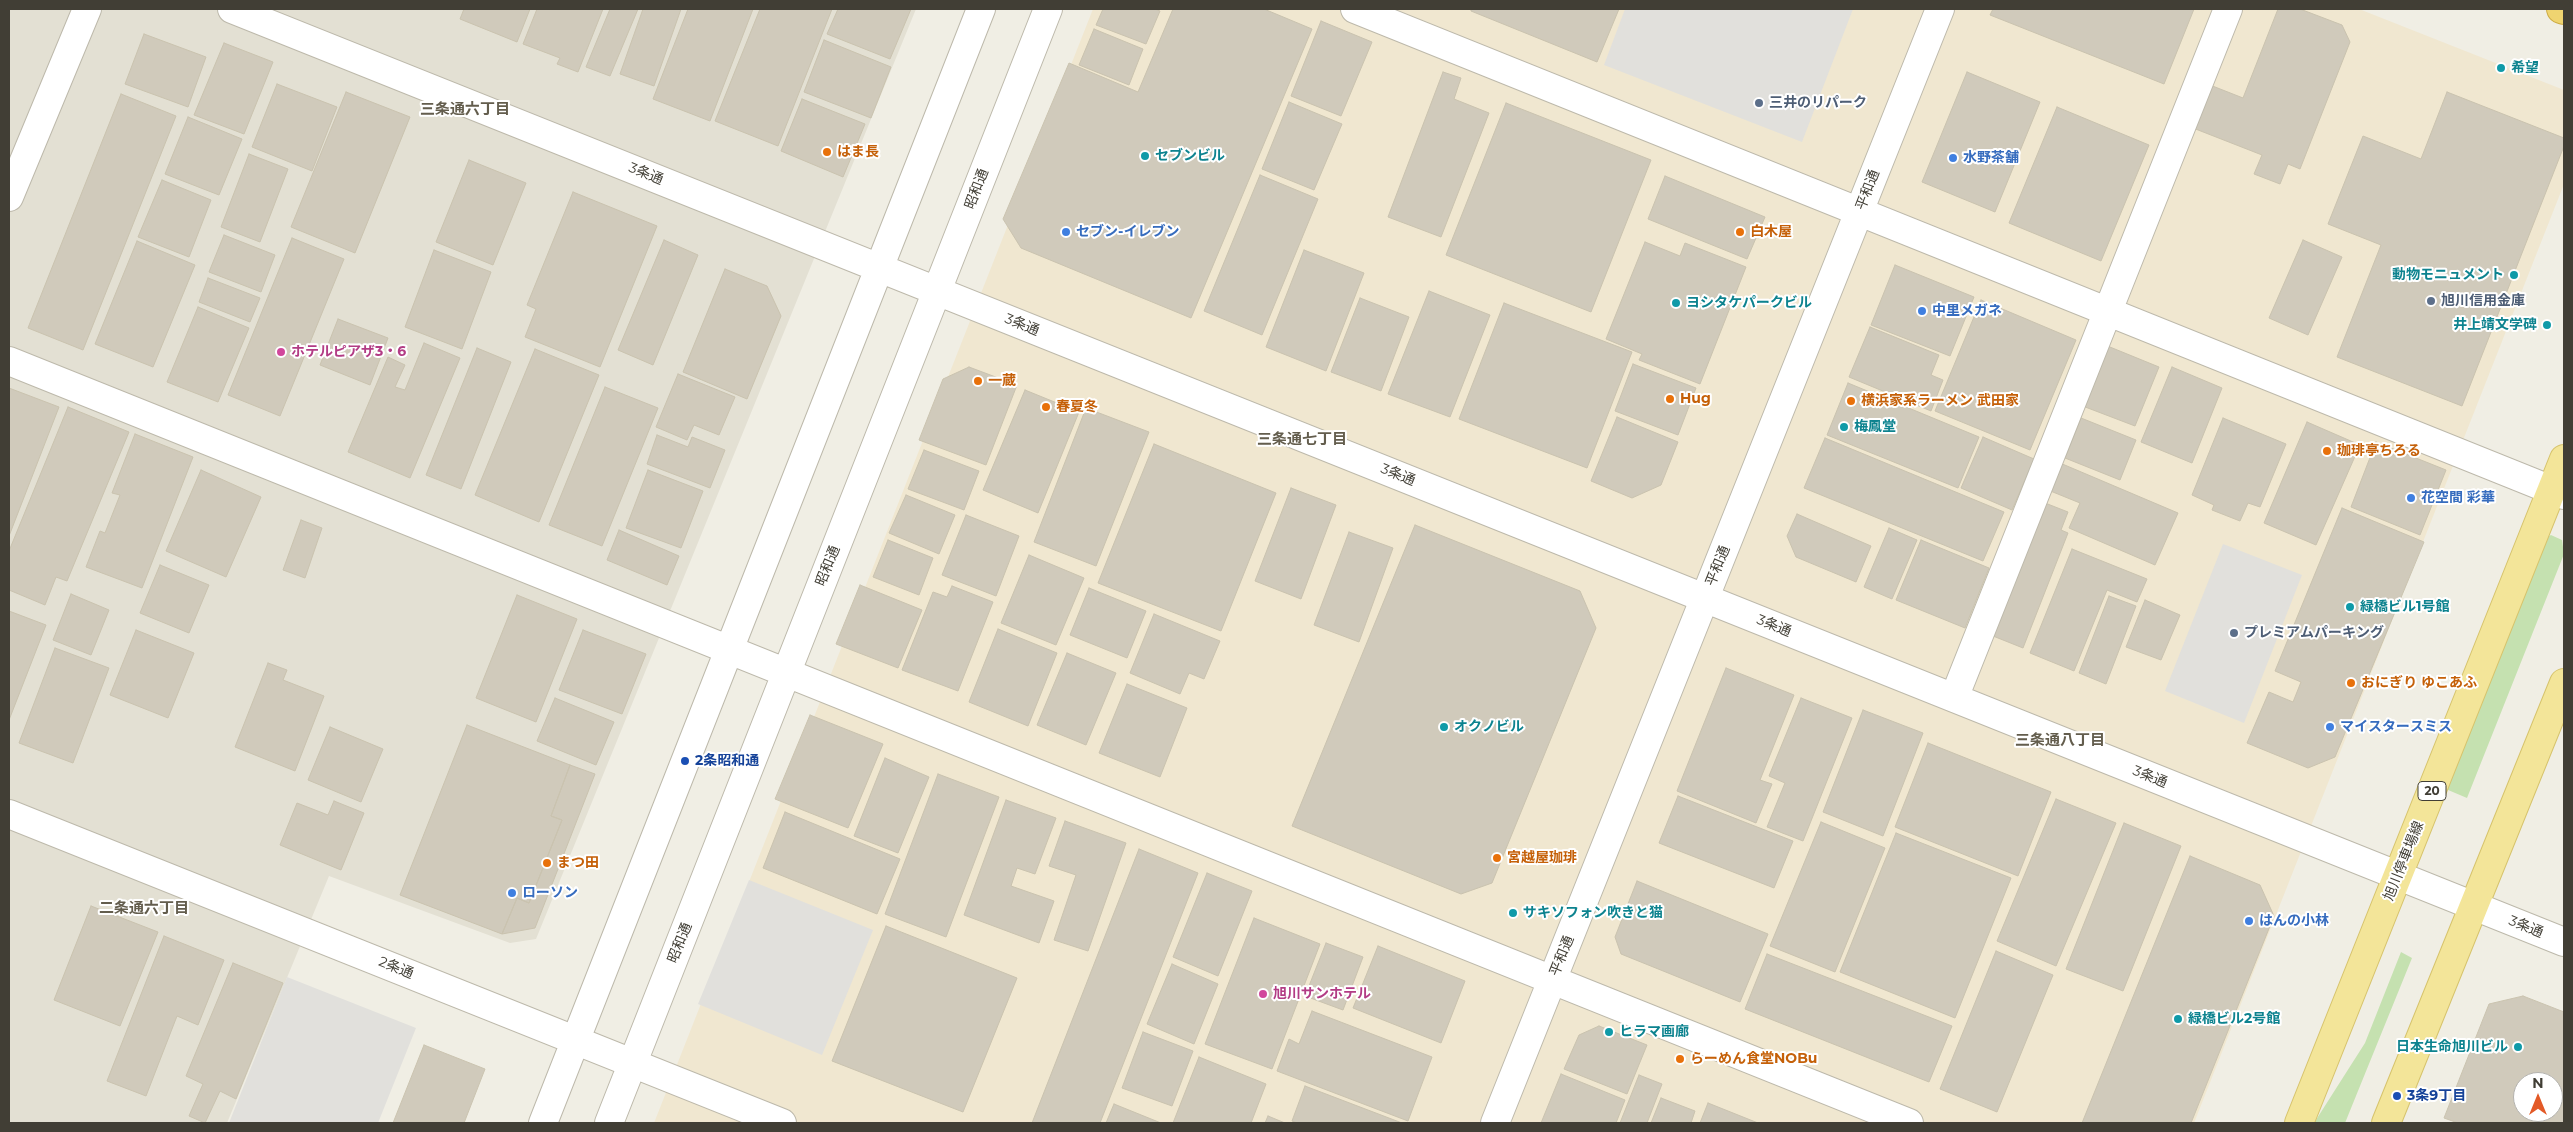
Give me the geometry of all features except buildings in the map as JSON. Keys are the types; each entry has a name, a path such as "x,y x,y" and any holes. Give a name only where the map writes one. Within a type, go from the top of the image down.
{"main road":[{"name":"旭川停車場線","path":"2298,1123 2398,876 2558,492 2564,459"},
{"path":"2386,1123 2564,683"}],"street":[{"path":"9,197 87,9"},
{"name":"3条通","path":"232,9 2564,942"},
{"path":"543,1123 981,9"},
{"name":"昭和通","path":"609,1123 1048,9"},
{"path":"1354,9 2558,492"},
{"name":"平和通","path":"1495,1123 1940,9"},
{"path":"1954,698 2228,9"},
{"path":"9,361 1909,1123"},
{"name":"2条通","path":"9,814 782,1123"}],"shaded area":[{"path":"9,9 916,9 536,939 510,943 329,876 227,1123 9,1123"},
{"path":"1093,9 2359,9 2564,90 2564,184 2194,1123 654,1123"},
{"name":"三井のリパーク","path":"1625,9 1853,9 1802,142 1604,65"},
{"name":"プレミアムパーキング","path":"2223,544 2302,575 2244,723 2165,691"},
{"path":"749,880 873,930 822,1055 698,1004"},
{"path":"287,977 416,1028 378,1123 229,1123"}],"green space":[{"path":"2551,535 2562,540 2564,554 2467,798 2441,787 2540,541"},
{"path":"2401,952 2412,958 2345,1123 2314,1123 2365,1043"}],"place":[{"name":"希望","path":"2501,68"},
{"name":"三井のリパーク","path":"1759,103"},
{"name":"はま長","path":"827,152"},
{"name":"セブンビル","path":"1145,156"},
{"name":"水野茶舗","path":"1953,158"},
{"name":"セブン-イレブン","path":"1066,232"},
{"name":"白木屋","path":"1740,232"},
{"name":"動物モニュメント","path":"2514,275"},
{"name":"旭川信用金庫","path":"2431,301"},
{"name":"ヨシタケパークビル","path":"1676,303"},
{"name":"中里メガネ","path":"1922,311"},
{"name":"井上靖文学碑","path":"2547,325"},
{"name":"ホテルピアザ3・6","path":"281,352"},
{"name":"一蔵","path":"978,381"},
{"name":"Hug","path":"1670,399"},
{"name":"横浜家系ラーメン 武田家","path":"1851,401"},
{"name":"春夏冬","path":"1046,407"},
{"name":"梅鳳堂","path":"1844,427"},
{"name":"珈琲亭ちろる","path":"2327,451"},
{"name":"花空間 彩華","path":"2411,498"},
{"name":"緑橋ビル1号館","path":"2350,607"},
{"name":"プレミアムパーキング","path":"2234,633"},
{"name":"おにぎり ゆこあふ","path":"2351,683"},
{"name":"オクノビル","path":"1444,727"},
{"name":"マイスタースミス","path":"2330,727"},
{"name":"2条昭和通","path":"685,761"},
{"name":"宮越屋珈琲","path":"1497,858"},
{"name":"まつ田","path":"547,863"},
{"name":"ローソン","path":"512,893"},
{"name":"サキソフォン吹きと猫","path":"1513,913"},
{"name":"はんの小林","path":"2249,921"},
{"name":"旭川サンホテル","path":"1263,994"},
{"name":"緑橋ビル2号館","path":"2178,1019"},
{"name":"ヒラマ画廊","path":"1609,1032"},
{"name":"日本生命旭川ビル","path":"2518,1047"},
{"name":"らーめん食堂NOBu","path":"1680,1059"},
{"name":"3条9丁目","path":"2397,1096"}],"district":[{"name":"三条通六丁目","path":"465,110"},
{"name":"三条通七丁目","path":"1302,440"},
{"name":"三条通八丁目","path":"2060,741"},
{"name":"二条通六丁目","path":"144,909"}]}
